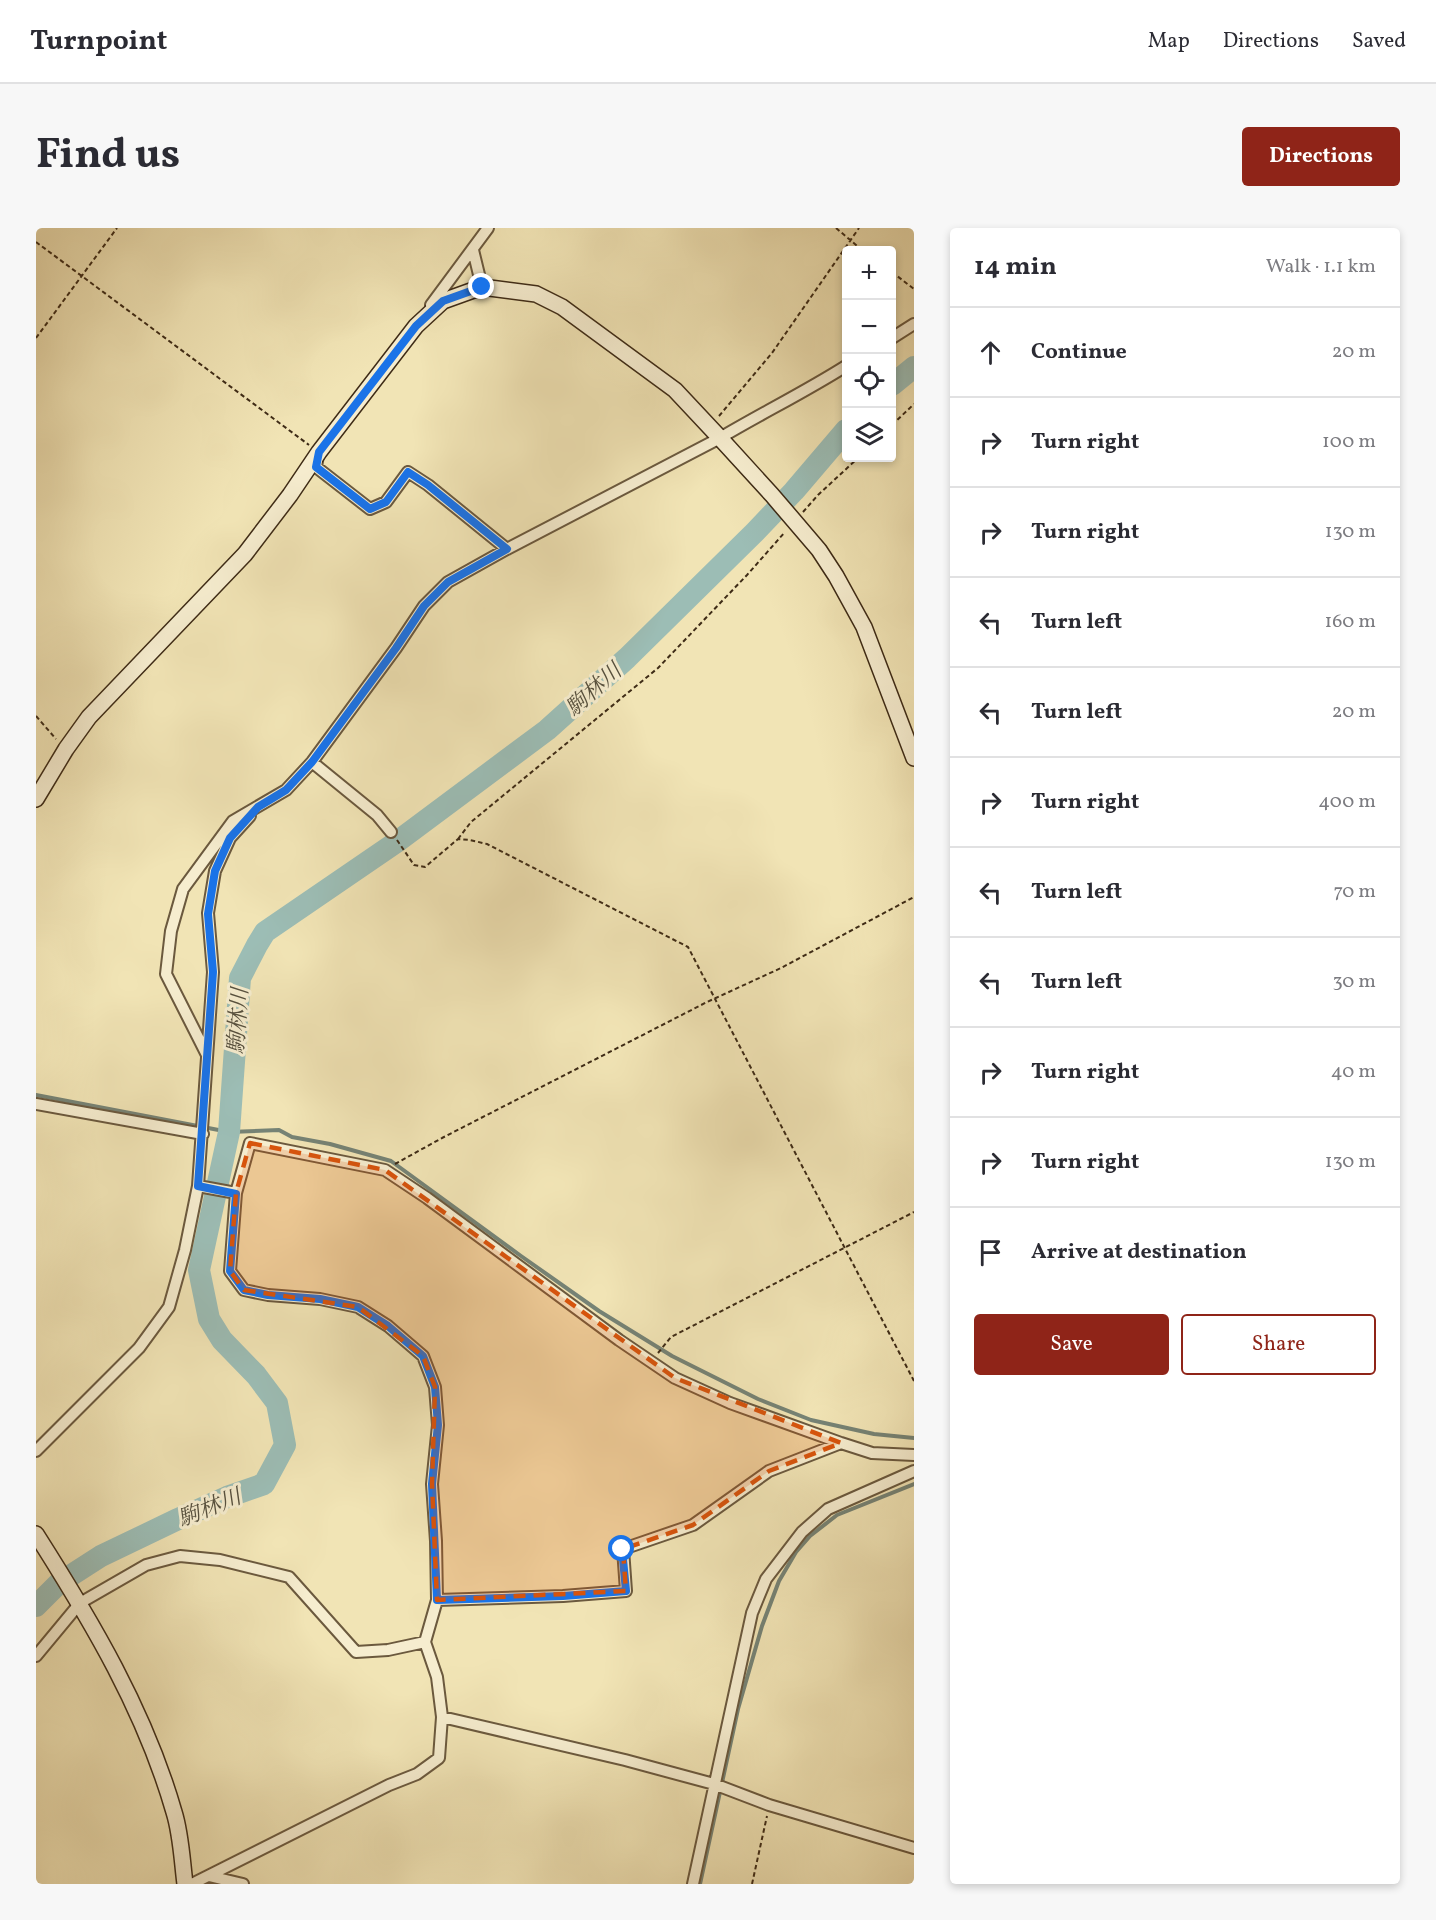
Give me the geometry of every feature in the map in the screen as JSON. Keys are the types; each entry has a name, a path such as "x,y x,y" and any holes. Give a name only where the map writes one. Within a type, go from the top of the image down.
{"street":[{"path":"36,799 66,749 89,717 244,554 488,228"},
{"path":"473,250 482,287"},
{"path":"416,326 443,301 482,287 536,294 562,307 675,390 772,495 819,550 864,627 914,758"},
{"path":"896,335 914,324"},
{"path":"207,1055 165,974 171,931 183,889 233,821 286,790 312,762 424,606 448,582 716,433 753,418 812,388 842,369"},
{"path":"319,452 316,467 370,509 386,502 408,472 428,485 507,549"},
{"path":"312,762 376,815 391,832"},
{"path":"36,1451 139,1348 169,1307 185,1250 198,1186 213,972 208,914 215,871 230,838 258,807"},
{"path":"36,1104 203,1134"},
{"path":"192,1884 389,1785 417,1774 439,1758 442,1717 437,1677 425,1642 437,1600 432,1484 438,1425 435,1387 423,1356 388,1326 358,1307 320,1299 268,1295 244,1290 230,1271 236,1194 250,1143 385,1170 675,1378 730,1403 872,1453 914,1455"},
{"path":"198,1186 236,1194"},
{"path":"437,1600 563,1596 626,1591 622,1549 693,1525 770,1471 841,1443"},
{"path":"693,1884 752,1613 766,1579 802,1532 828,1509 914,1471"},
{"path":"36,1534 78,1599 112,1659 152,1747 175,1814 185,1884"},
{"path":"36,1656 78,1599 146,1565 180,1556 210,1559 289,1576 356,1652 388,1650 425,1642"},
{"path":"442,1717 625,1760 714,1784 769,1805 914,1848"},
{"path":"209,1876 243,1884"}],"path":[{"path":"36,338 117,228"},
{"path":"836,228 856,246"},
{"path":"716,433 859,228"},
{"path":"36,242 319,452"},
{"path":"896,276 914,289"},
{"path":"896,420 914,404"},
{"path":"391,832 414,865 425,867 458,839 471,822 658,668 793,520 854,462"},
{"path":"36,716 66,749"},
{"path":"458,839 487,844 688,947 914,1381"},
{"path":"385,1170 442,1138 714,998 781,968 914,897"},
{"path":"657,1355 671,1337 914,1212"},
{"path":"752,1884 769,1805"}],"highlighted area":[{"path":"250,1143 385,1170 675,1378 841,1443 769,1471 693,1525 623,1549 626,1591 437,1600 432,1484 435,1387 423,1356 358,1307 244,1290 230,1271 236,1193"}],"waterway":[{"name":"駒林川","path":"896,382 914,367"},
{"name":"駒林川","path":"36,1606 59,1583 101,1556 227,1497 264,1484 285,1445 277,1403 256,1375 222,1340 209,1319 199,1270 229,1132 240,978 265,932 398,841 547,730 627,658 755,532 842,435"},
{"path":"36,1095 229,1132 279,1130 292,1137 330,1144 391,1161 599,1311 672,1356 758,1399 811,1420 874,1434 914,1438"},
{"path":"700,1884 738,1709 762,1626 779,1581 796,1552 810,1536 837,1515 914,1484"}],"route":[{"path":"482,287 443,301 416,326 319,452 316,467 370,509 386,502 408,472 428,485 507,549 448,582 424,606 312,762 286,790 258,807 230,838 215,871 208,914 213,972 198,1186 236,1194 230,1271 244,1290 292,1298 320,1299 358,1307 388,1326 423,1356 435,1387 438,1425 432,1484 437,1600 563,1596 626,1591 622,1549"}]}
